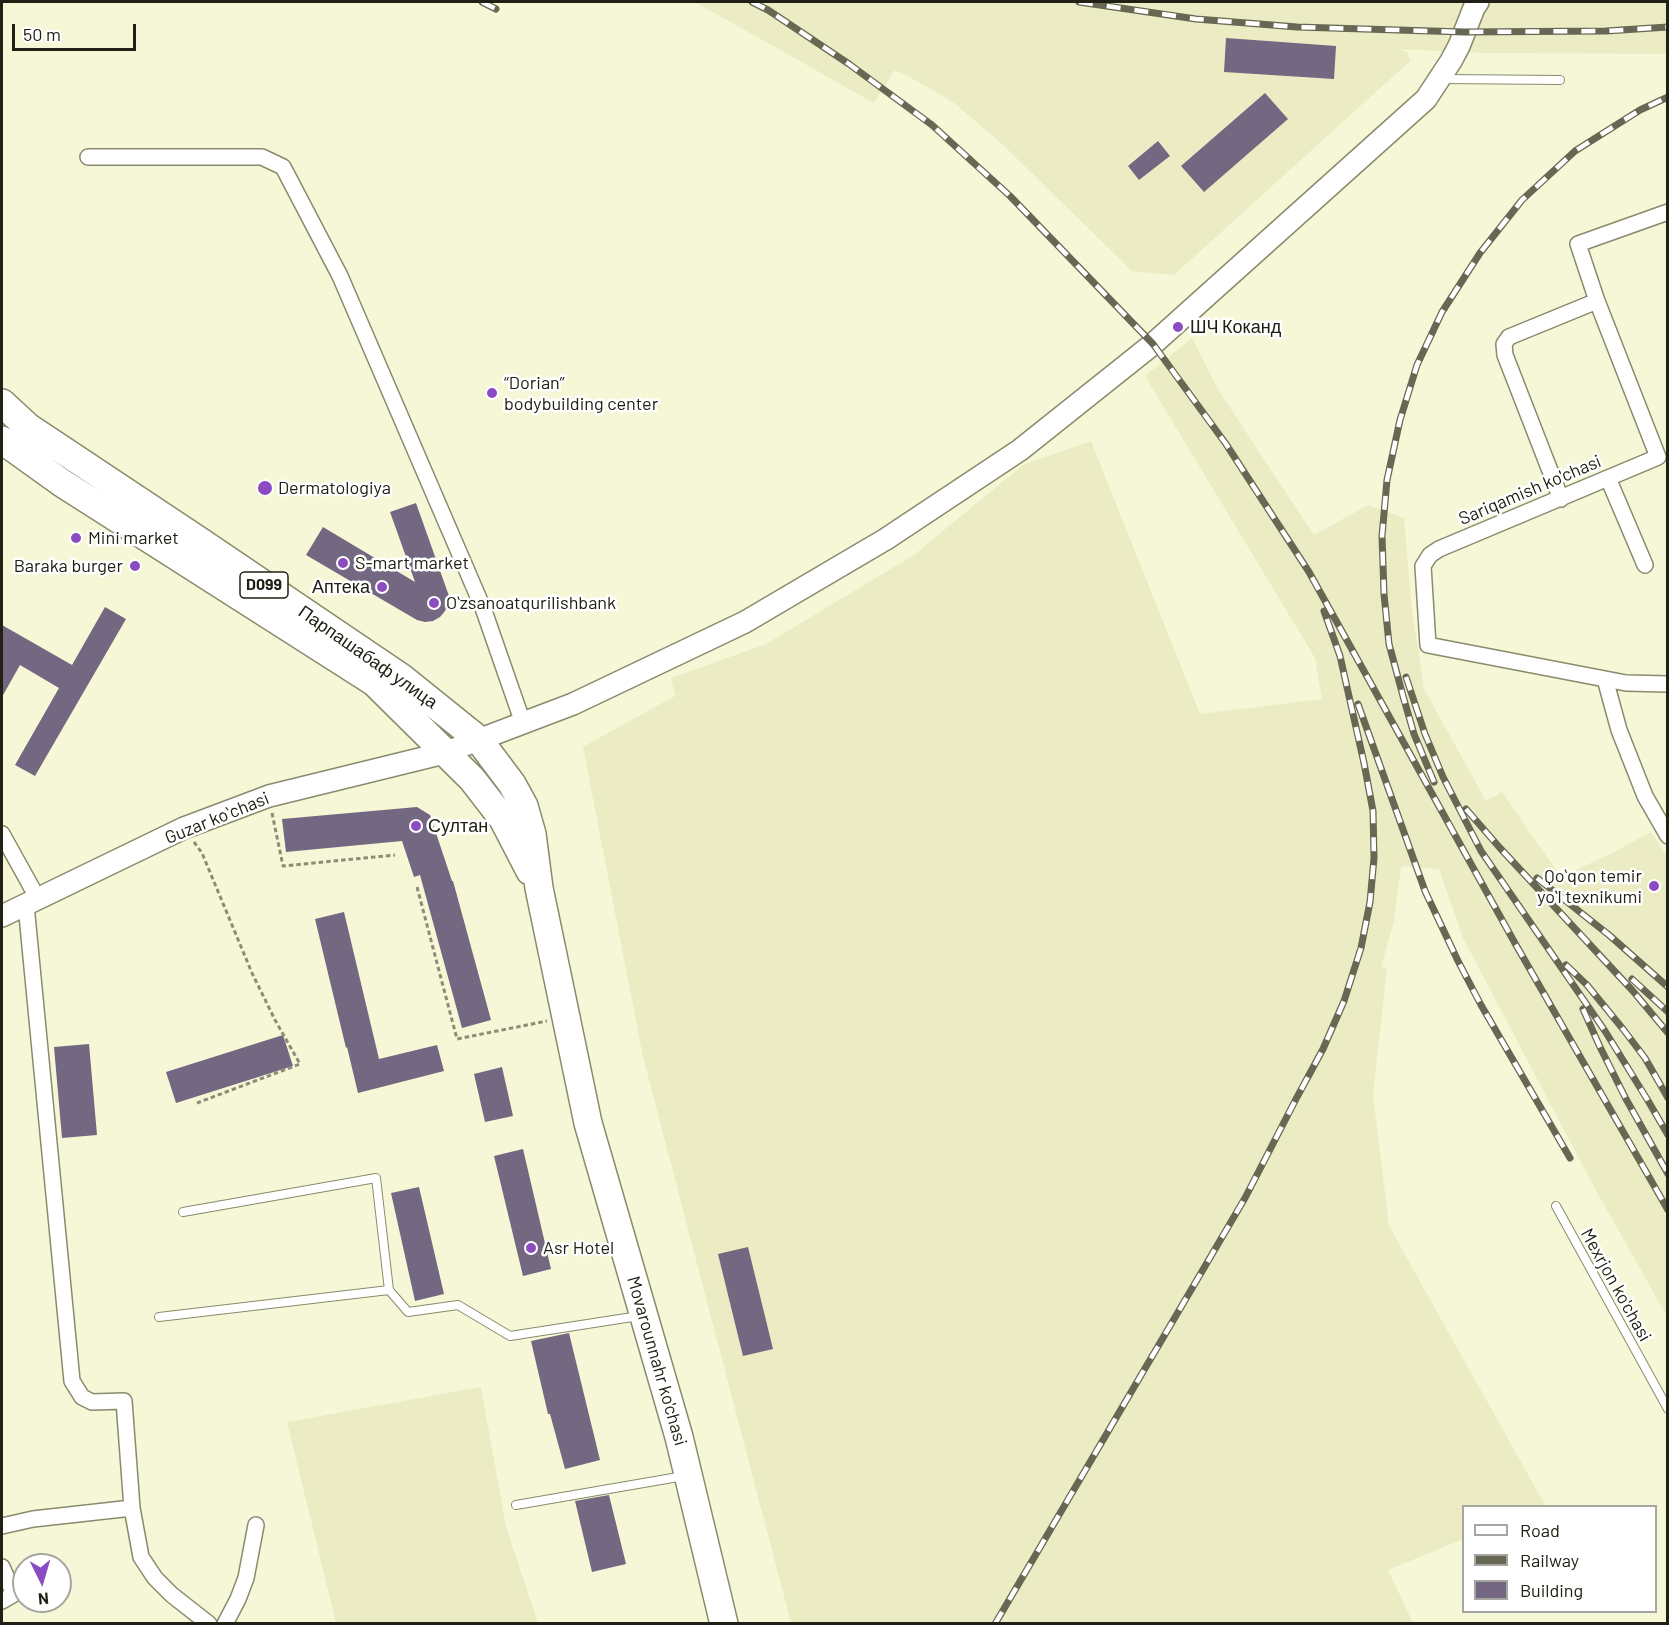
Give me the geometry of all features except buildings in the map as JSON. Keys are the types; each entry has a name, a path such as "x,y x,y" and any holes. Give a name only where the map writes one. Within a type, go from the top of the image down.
{"highway":[{"name":"Парпашабаф улица","path":"2,403 28,427 402,678 479,740 512,784"},
{"name":"Парпашабаф улица","path":"2,440 62,483 374,682 444,753"},
{"name":"Movarounnahr ko'chasi","path":"444,753 472,779 503,819 539,888"},
{"name":"Movarounnahr ko'chasi","path":"512,784 524,806 532,834 539,888 588,1123 688,1475 724,1623"}],"main road":[{"name":"Guzar koʻchasi","path":"2,916 184,828 269,796 444,753 573,704 745,622 886,539 1020,450 1154,344 1426,99 1459,46 1478,2"}],"street":[{"path":"88,157 262,157 283,167 339,276 456,543 483,608 523,723"},
{"name":"Sariqamish ko'chasi","path":"1668,213 1578,244 1658,457 1439,549 1430,555 1423,566 1428,645 1626,683 1668,684"},
{"path":"1561,499 1505,355 1504,344 1509,337 1598,301"},
{"path":"1608,478 1645,565"},
{"path":"1605,679 1619,730 1645,796 1668,836"},
{"path":"2,834 32,902 72,1381 82,1397 92,1402 124,1401 132,1508 141,1557 155,1578 172,1595 210,1623"},
{"path":"2,1526 33,1519 132,1508"},
{"path":"225,1623 246,1578 256,1525"},
{"path":"2,1568 14,1594 2,1601"}],"lane":[{"path":"1440,79 1560,80"},
{"path":"183,1212 376,1178 389,1290 408,1312 458,1305 510,1336 644,1316"},
{"name":"Mexrjon ko'chasi","path":"1556,1206 1668,1409"},
{"path":"159,1317 389,1290"},
{"path":"516,1505 688,1475"}],"path":[{"path":"269,796 283,866 395,855"},
{"path":"184,828 202,853 252,973 300,1064 197,1103"},
{"path":"417,887 457,1039 566,1017"}],"shaded area":[{"path":"695,2 1667,2 1667,54 1483,53 1400,49 1408,53 1410,61 1174,275 1132,271 999,141 954,103 921,83 895,70 874,103"},
{"path":"1192,338 1217,388 1314,535 1368,505 1404,518 1411,602 1424,689 1486,801 1502,792 1561,877 1651,832 1667,856 1667,1316 1594,1187 1463,938 1439,869 1401,866 1394,921 1381,967 1387,968 1373,1095 1389,1226 1545,1505 1462,1505 1462,1539 1388,1570 1413,1623 791,1623 643,1057 583,747 675,696 671,678 766,644 914,555 1023,465 1091,441 1200,714 1322,699 1315,658 1145,376"},
{"path":"481,1387 506,1527 538,1623 336,1623 287,1422"}],"railway":[{"path":"482,2 496,9"},
{"path":"752,2 768,10 849,64 932,125 1010,196 1153,344 1226,444 1309,572 1516,945 1668,1210"},
{"path":"1079,2 1196,19 1297,27 1465,32 1606,31 1668,27"},
{"path":"1434,782 1414,734 1389,644 1384,594 1382,536 1387,480 1400,420 1417,365 1442,312 1480,253 1522,200 1575,151 1640,110 1668,97"},
{"path":"995,1624 1245,1198 1323,1049 1344,1001 1361,948 1370,902 1374,858 1373,811 1340,656 1324,611"},
{"path":"1406,677 1425,734 1443,777 1481,851 1605,1031 1668,1135"},
{"path":"1358,704 1425,891 1481,1005 1570,1158"},
{"path":"1466,809 1632,990 1668,1033"},
{"path":"1537,878 1609,935 1668,987"},
{"path":"1566,965 1587,985 1623,1029 1645,1058 1668,1098"},
{"path":"1632,979 1668,1012"},
{"path":"1583,1009 1626,1099 1668,1174"}],"place":[{"name":"ШЧ Коканд","path":"1178,327"},
{"name":"“Dorian” bodybuilding center","path":"492,393"},
{"name":"Dermatologiya","path":"265,488"},
{"name":"Mini market","path":"76,538"},
{"name":"S-mart market","path":"343,563"},
{"name":"Baraka burger","path":"135,566"},
{"name":"Аптека","path":"382,587"},
{"name":"Oʻzsanoatqurilishbank","path":"434,603"},
{"name":"Султан","path":"416,826"},
{"name":"Qoʻqon temir yoʻl texnikumi","path":"1654,886"},
{"name":"Asr Hotel","path":"531,1248"}]}
